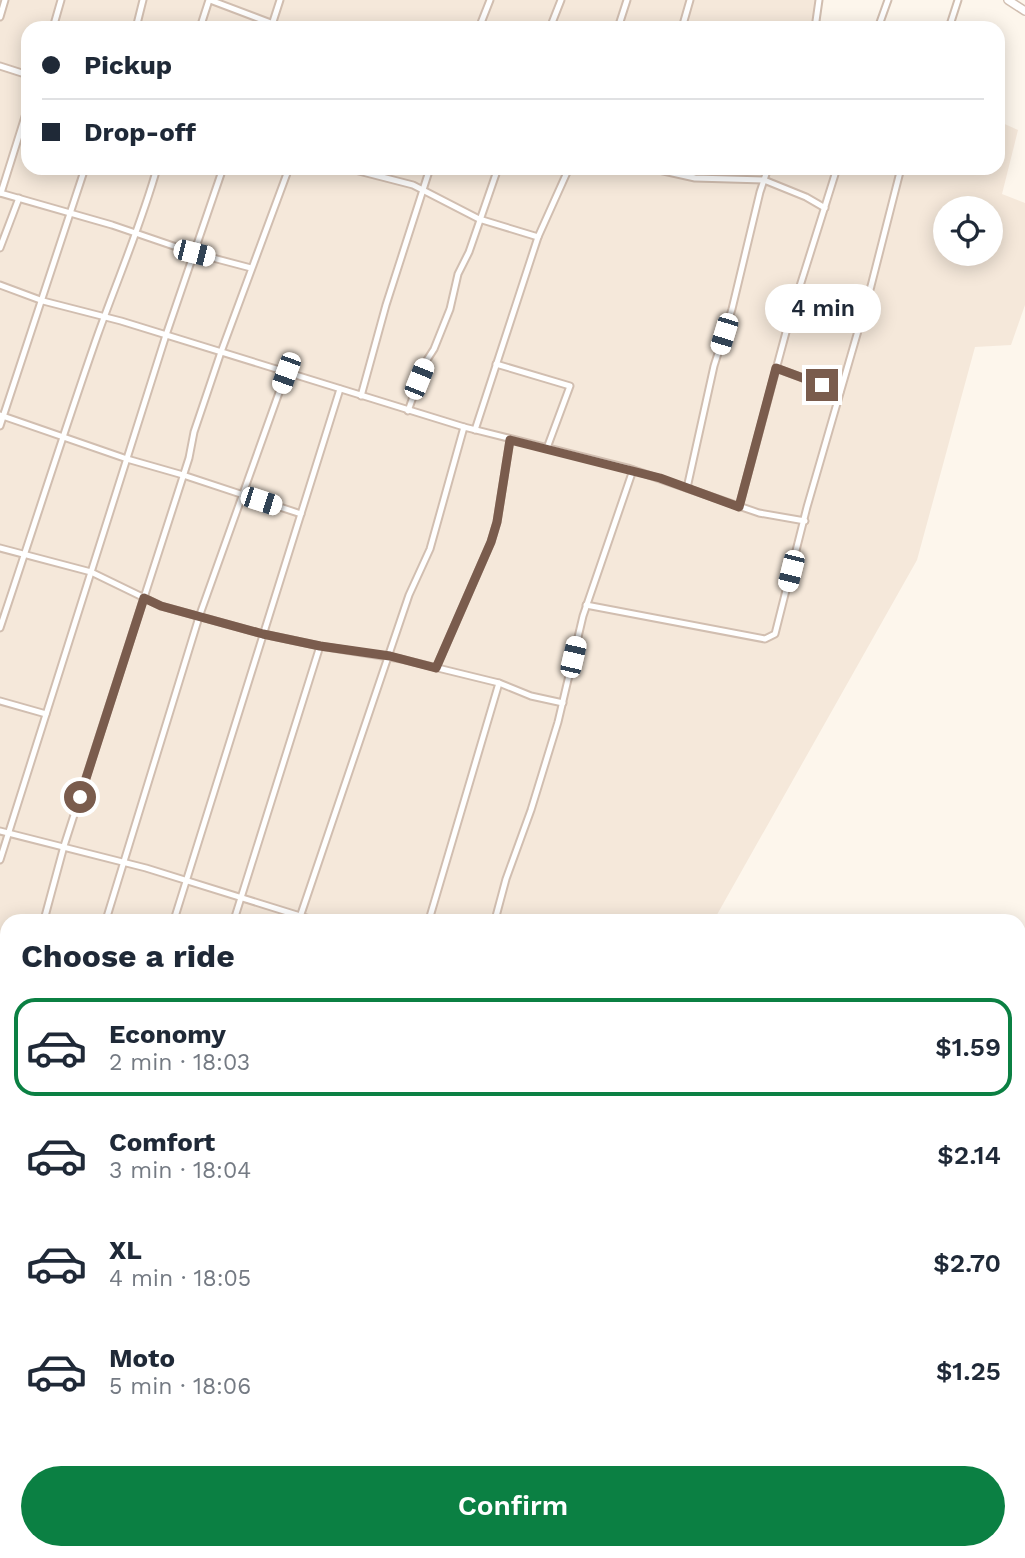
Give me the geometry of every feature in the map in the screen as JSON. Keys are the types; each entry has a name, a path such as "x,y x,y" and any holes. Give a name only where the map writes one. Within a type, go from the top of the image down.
{"street":[{"path":"0,17 5,0"},
{"path":"55,21 61,0"},
{"path":"138,21 143,0"},
{"path":"202,21 210,0 262,21"},
{"path":"273,21 280,0"},
{"path":"482,21 490,0"},
{"path":"553,21 561,0"},
{"path":"620,21 627,0"},
{"path":"684,21 690,0"},
{"path":"816,21 819,0"},
{"path":"880,21 888,0"},
{"path":"950,21 958,0"},
{"path":"1008,0 1025,11"},
{"path":"0,66 21,73"},
{"path":"21,129 1,193 251,268"},
{"path":"0,426 83,175"},
{"path":"0,628 62,436 137,233 155,175"},
{"path":"0,860 166,335 221,175"},
{"path":"46,914 64,846 183,475 194,432 286,175"},
{"path":"374,175 409,184 480,219 538,237"},
{"path":"362,396 386,305 428,175"},
{"path":"408,411 422,371 450,309 458,274 469,252 496,175"},
{"path":"475,430 538,237 566,175"},
{"path":"682,175 695,178 764,180 825,208"},
{"path":"687,488 715,366 766,175"},
{"path":"739,507 776,368 836,175"},
{"path":"586,605 765,639 775,634 899,175"},
{"path":"0,248 19,198"},
{"path":"0,285 43,301 166,335 408,411 510,440 633,470 739,507 776,517 805,521"},
{"path":"496,363 570,386 547,448"},
{"path":"776,368 840,392"},
{"path":"108,914 199,617 286,373"},
{"path":"176,914 340,389"},
{"path":"2,415 127,459 301,514"},
{"path":"302,914 409,595 430,549 464,427"},
{"path":"436,668 491,542 497,522 510,440"},
{"path":"497,914 563,704 586,605 633,470"},
{"path":"0,548 91,572 161,606 199,617 320,646 390,656 499,683 531,696 563,704"},
{"path":"236,914 320,646"},
{"path":"431,914 499,683"},
{"path":"0,701 46,714"},
{"path":"0,831 122,862 286,914"}],"shaded area":[{"path":"0,0 816,0 820,21 21,21 21,175 1005,175 1005,124 1018,130 1002,194 1025,203 1025,305 1011,345 975,347 917,560 717,914 0,914"}],"route":[{"path":"80,797 144,598 161,606 263,634 352,652 390,656 436,668 491,542 497,522 510,440 628,468 739,507 776,368 822,385"}]}
